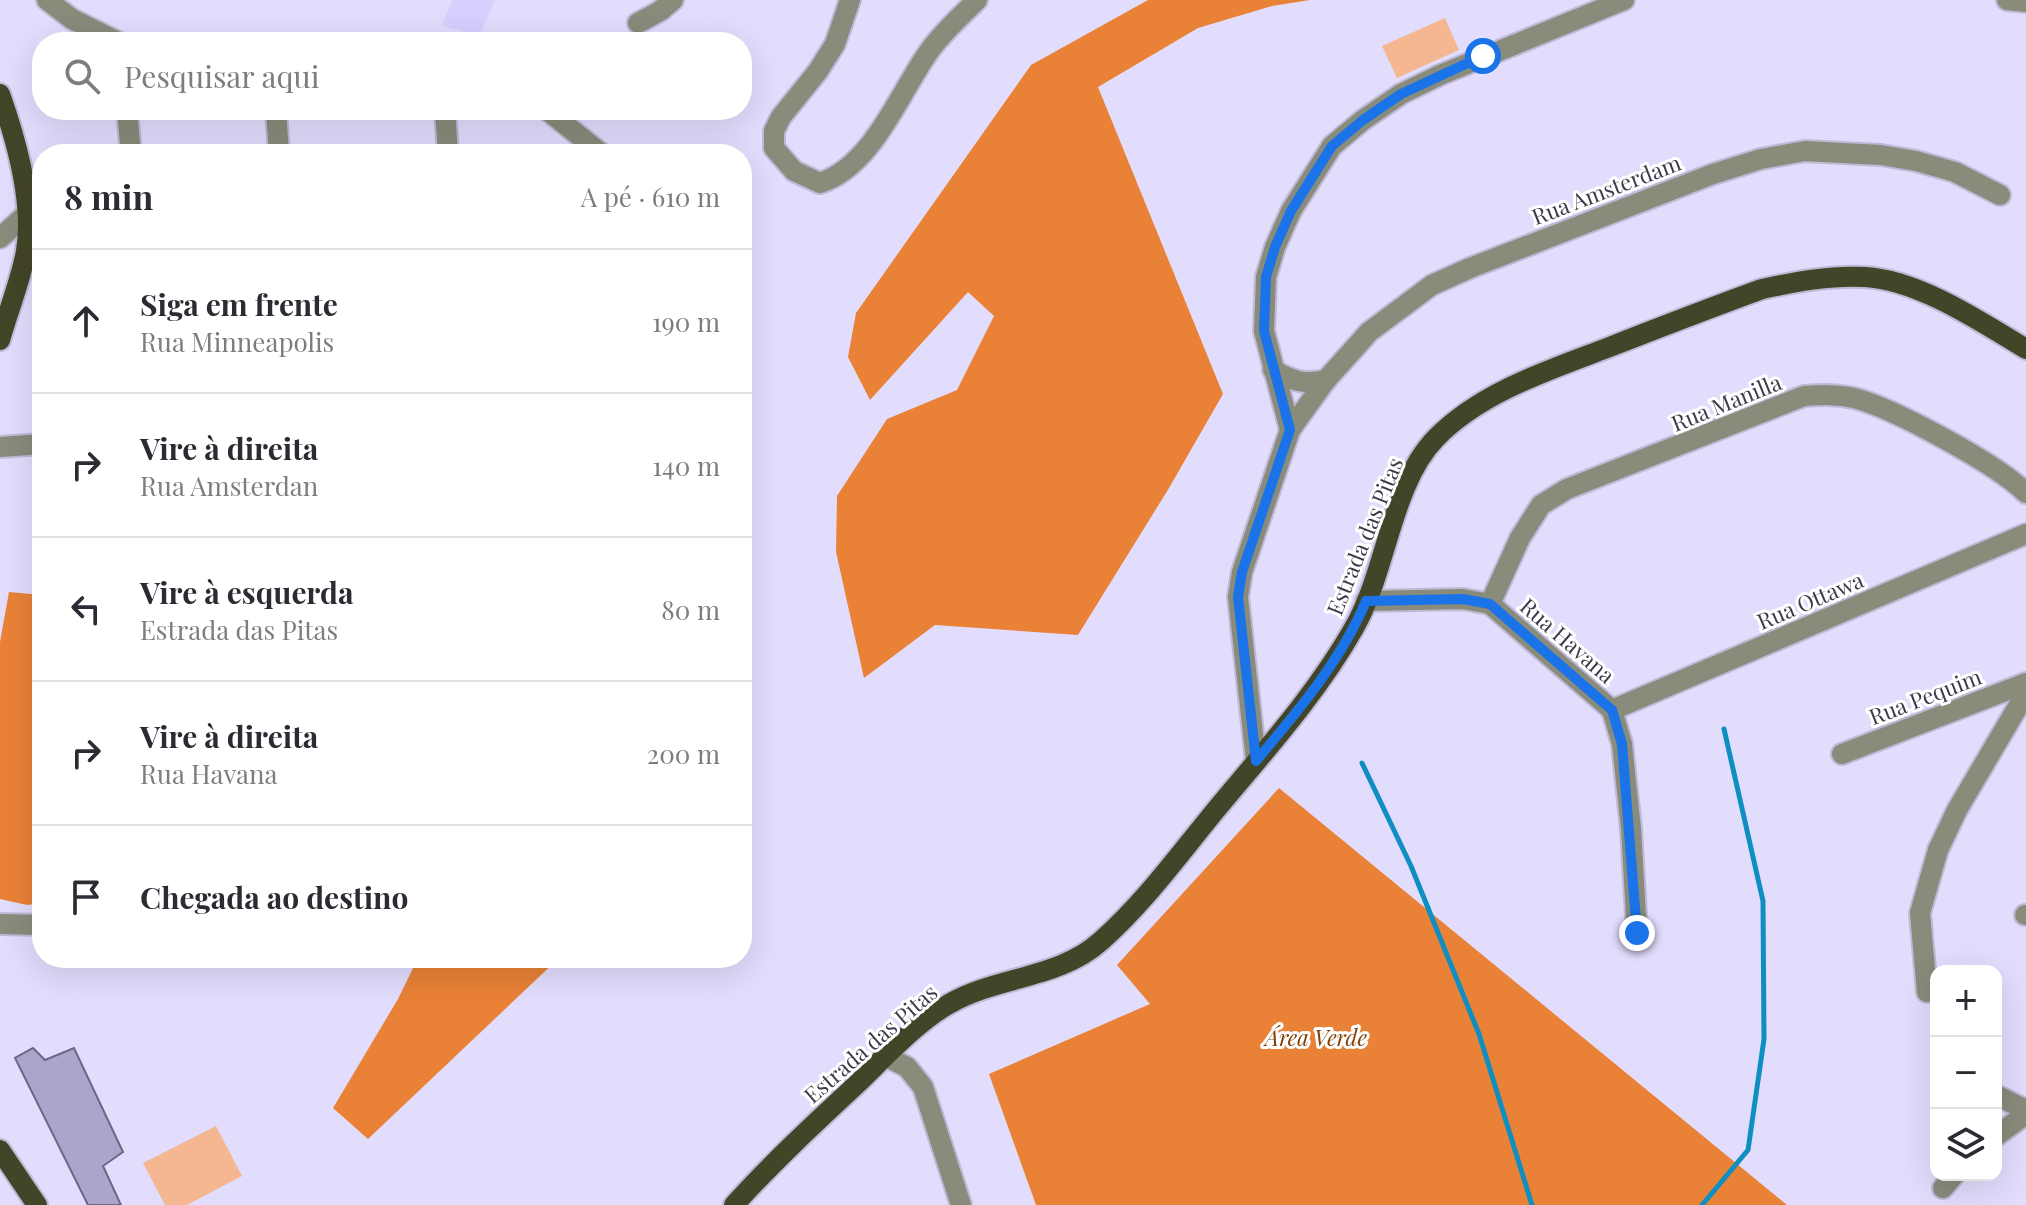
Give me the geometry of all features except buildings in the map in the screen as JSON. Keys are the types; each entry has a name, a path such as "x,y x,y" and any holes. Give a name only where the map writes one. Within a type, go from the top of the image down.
{"main road":[{"path":"0,94 15,141 28,213 26,251 0,340"},
{"name":"Estrada das Pitas","path":"734,1205 885,1056 945,1006 969,993 1072,961 1098,944 1134,908 1322,678 1356,625 1413,467 1435,439 1458,418 1542,373 1701,311 1762,289 1836,277 1868,277 1895,283 1926,295 2026,349"},
{"path":"0,1150 37,1205"}],"street":[{"path":"47,0 72,19 98,32"},
{"path":"638,23 673,0"},
{"path":"850,0 835,44 774,131 774,148 794,171 820,183 835,178 849,168 879,132 932,47 977,0"},
{"path":"1290,430 1264,331 1266,277 1291,211 1332,146 1401,94 1468,62 1624,0"},
{"path":"2007,0 2026,2"},
{"path":"128,120 130,144"},
{"path":"277,120 278,144"},
{"path":"446,120 447,144"},
{"path":"560,120 590,144"},
{"name":"Rua Amsterdam","path":"1256,761 1238,597 1242,572 1290,430 1326,380 1369,332 1432,285 1470,268 1713,174 1761,159 1805,151 1881,155 1955,172 2000,195"},
{"path":"0,238 28,213"},
{"path":"1273,370 1290,380 1308,384 1326,380"},
{"name":"Rua Manilla","path":"1490,604 1520,538 1541,505 1567,489 1804,396 1828,394 1855,399 1908,420 1987,465 2026,493"},
{"path":"0,447 32,445"},
{"name":"Rua Ottawa","path":"1612,710 2026,534"},
{"name":"Rua Havana","path":"1366,601 1463,599 1490,604 1612,710 1622,744 1637,933"},
{"name":"Rua Pequim","path":"1842,754 2026,683"},
{"path":"1927,992 1920,913 1933,864 1957,810 2026,693"},
{"path":"0,924 32,925"},
{"path":"885,1056 907,1067 923,1087 961,1205"},
{"path":"2002,1098 2026,1112 2002,1131"}],"shaded area":[{"path":"452,0 495,0 481,32 464,32 442,26"},
{"path":"1445,18 1459,50 1397,78 1382,46"},
{"path":"216,1126 242,1176 187,1205 165,1205 143,1163"}],"green space":[{"path":"1148,0 1310,0 1272,6 1198,28 1098,87 1223,394 1078,635 935,625 864,678 836,552 837,496 887,419 957,390 994,316 968,292 870,400 848,357 856,313 1031,65"},
{"path":"9,592 32,594 32,904 27,905 0,899 0,642"},
{"name":"Área Verde","path":"1279,788 1787,1205 1036,1205 989,1074 1150,1004 1117,965"},
{"path":"413,968 548,968 368,1139 333,1108"}],"waterway":[{"path":"1702,1205 1748,1150 1764,1039 1763,901 1724,729"},
{"path":"1362,763 1411,866 1479,1034 1532,1205"}],"route":[{"path":"1483,56 1401,94 1332,146 1291,211 1275,247 1266,277 1264,331 1290,430 1242,572 1238,597 1256,761 1322,678 1356,625 1366,601 1424,598 1463,599 1490,604 1612,710 1622,744 1637,933"}]}
